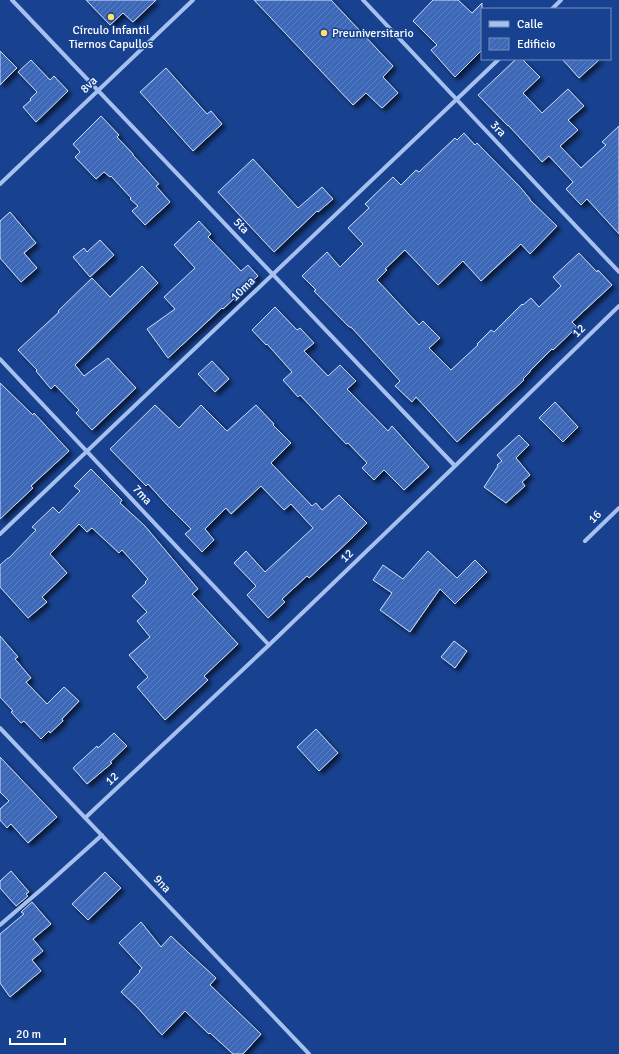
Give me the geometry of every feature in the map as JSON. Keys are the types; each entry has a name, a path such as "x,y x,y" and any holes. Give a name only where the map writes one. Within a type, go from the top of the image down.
{"street":[{"name":"5ta","path":"12,0 455,466"},
{"name":"8va","path":"0,184 193,0"},
{"name":"3ra","path":"363,0 619,272"},
{"path":"553,8 561,0"},
{"name":"10ma","path":"0,534 498,60"},
{"name":"12","path":"85,818 269,645 619,306"},
{"name":"7ma","path":"0,359 269,645"},
{"name":"16","path":"585,541 619,508"},
{"name":"9na","path":"0,728 308,1054"},
{"path":"0,924 102,835"}],"building":[{"name":"Círculo Infantil Tiernos Capullos","path":"86,0 156,0 133,22 123,13 110,25"},
{"name":"Preuniversitario","path":"254,0 331,0 393,66 383,77 398,93 382,108 366,93 353,105"},
{"path":"433,0 458,0 472,13 482,3 481,51 455,77 431,50 437,45 413,21"},
{"path":"0,51 17,68 0,85"},
{"path":"31,60 50,80 54,76 68,91 36,122 23,107 37,92 18,72"},
{"path":"515,60 523,60 540,77 523,93 542,113 568,89 584,106 568,120 578,130 560,146 581,168 606,145 602,142 619,126 619,234 587,199 581,205 566,189 573,182 549,156 542,162 478,95"},
{"path":"563,60 599,60 579,78"},
{"path":"166,68 207,114 211,111 222,124 193,151 140,92"},
{"path":"101,116 119,135 117,137 159,184 156,186 170,202 145,225 132,211 138,206 130,199 131,198 111,176 110,177 104,172 96,179 75,157 80,152 73,144"},
{"path":"464,133 475,145 477,143 521,188 530,200 557,226 530,254 521,244 481,281 463,261 438,285 405,250 385,269 387,270 377,280 419,325 423,321 440,338 429,348 451,370 478,345 477,344 491,330 494,332 522,304 523,305 531,298 539,307 561,286 553,277 579,253 612,285 572,322 577,327 530,371 523,379 524,380 457,442 416,397 412,402 395,386 400,381 352,328 348,326 314,291 316,290 302,276 327,252 340,267 363,244 348,228 369,208 365,204 393,177 401,185 416,170 419,172 455,138 457,140"},
{"path":"253,159 298,208 322,187 333,199 318,212 317,211 274,252 218,192"},
{"path":"10,212 36,243 24,253 37,268 21,282 0,258 0,221"},
{"path":"199,221 211,234 208,237 241,271 248,265 258,276 168,358 147,329 175,309 164,297 195,268 174,245"},
{"path":"100,240 114,255 90,277 73,257 84,248 87,252"},
{"path":"142,266 158,283 75,365 84,376 108,358 136,388 92,430 76,413 79,410 55,385 51,389 36,371 37,370 18,350 59,312 58,311 92,278 110,297"},
{"path":"275,307 297,330 300,328 314,343 304,351 328,376 340,365 356,381 347,389 388,431 392,426 429,467 404,490 384,470 374,480 362,468 367,463 348,443 346,444 300,395 298,397 283,380 292,372 267,344 266,345 252,330"},
{"path":"212,361 229,379 215,392 198,374"},
{"path":"0,383 33,415 34,413 69,451 31,486 33,488 0,519"},
{"path":"555,402 578,427 563,442 539,418"},
{"path":"155,405 179,428 201,405 227,431 256,405 291,443 271,463 312,506 316,503 322,510 339,495 367,523 309,578 307,576 282,599 285,602 268,618 247,595 256,586 234,563 246,551 265,572 313,528 291,504 284,510 261,486 231,514 226,508 205,529 214,540 202,552 185,534 191,529 148,484 146,486 110,449"},
{"path":"519,435 529,445 516,458 530,475 522,482 525,486 506,503 484,487 498,466 497,465 502,461 497,455"},
{"path":"91,469 122,500 120,503 145,526 198,589 192,594 238,644 204,676 208,680 165,720 137,687 148,677 129,655 150,637 137,621 147,612 132,596 146,583 145,582 148,579 122,550 119,553 92,528 87,532 79,524 50,554 67,573 42,597 47,602 28,618 0,587 0,565 9,558 36,530 32,527 53,507 59,513 80,491 74,486"},
{"path":"428,551 457,578 475,560 487,572 455,604 440,589 410,632 380,610 392,593 373,580 383,565 403,579"},
{"path":"0,636 18,657 15,659 31,678 26,682 47,704 64,687 79,701 62,719 63,721 41,739 24,721 21,723 11,712 13,711 0,697"},
{"path":"454,641 467,651 455,668 441,657"},
{"path":"316,729 338,753 319,771 297,747"},
{"path":"114,733 127,746 110,762 112,763 87,784 73,768"},
{"path":"0,757 57,817 28,843 11,824 7,828 0,820 0,809 9,801 0,792"},
{"path":"11,871 29,892 26,894 28,896 16,906 0,888 0,881"},
{"path":"105,872 121,888 88,920 72,904"},
{"path":"32,902 51,924 33,939 43,951 32,960 41,971 10,997 0,983 0,934 24,914 21,912"},
{"path":"141,922 161,947 171,936 216,978 210,985 261,1034 243,1054 233,1054 185,1011 162,1035 137,1007 121,992 142,968 119,943"}],"place":[{"name":"Círculo Infantil Tiernos Capullos","path":"111,17"},
{"name":"Preuniversitario","path":"324,33"}]}
